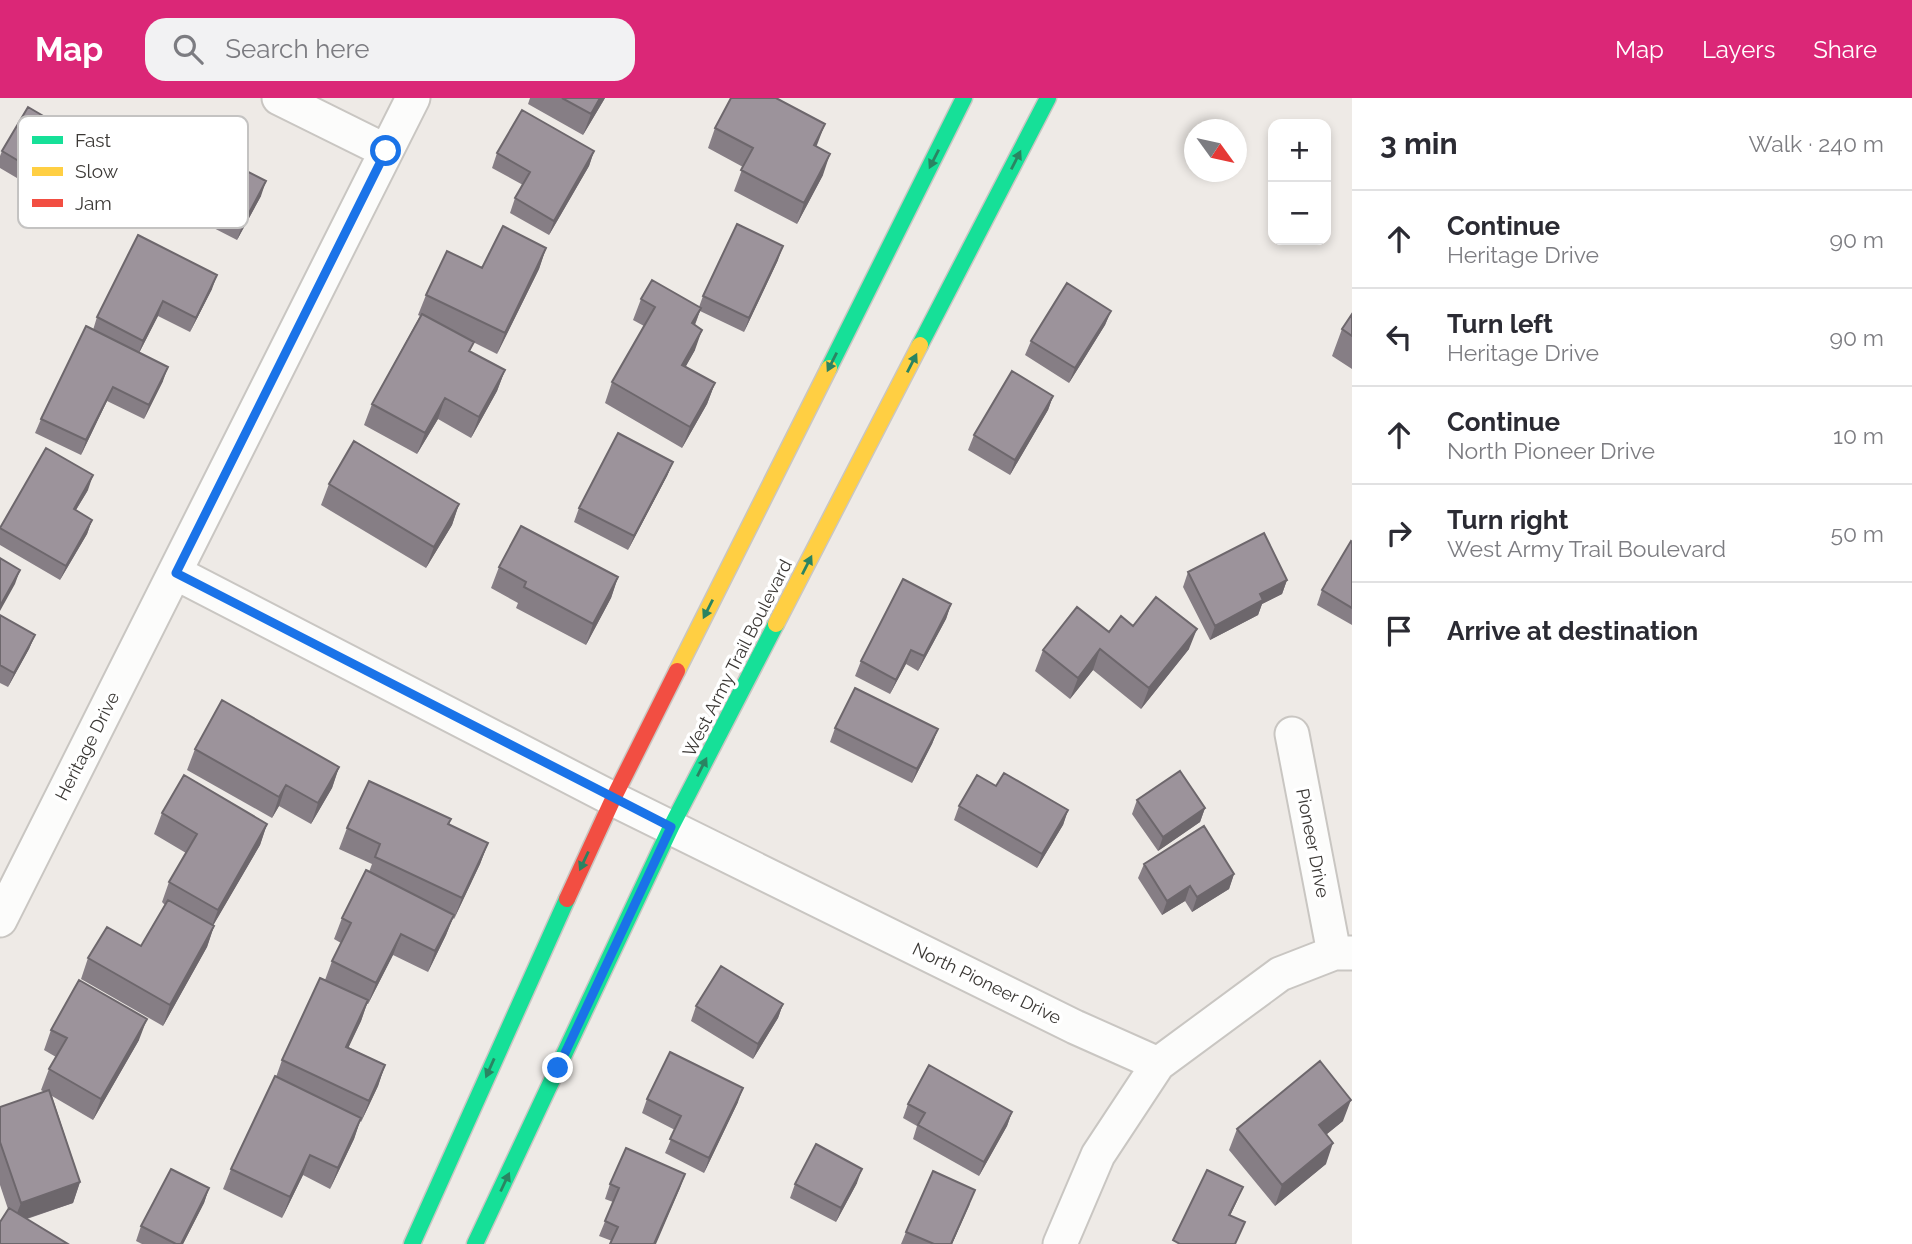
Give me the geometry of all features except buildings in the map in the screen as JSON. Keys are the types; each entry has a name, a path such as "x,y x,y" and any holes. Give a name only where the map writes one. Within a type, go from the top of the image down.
{"main road":[{"path":"412,1244 613,799 964,98"},
{"name":"West Army Trail Boulevard","path":"475,1244 671,827 1048,98"}],"street":[{"path":"279,98 386,151"},
{"name":"Heritage Drive","path":"0,920 413,98"},
{"path":"176,573 613,799"},
{"name":"Pioneer Drive","path":"1292,734 1343,953"},
{"name":"North Pioneer Drive","path":"613,799 1075,1027 1158,1065"},
{"path":"1060,1244 1098,1155 1158,1065 1280,974 1343,953"}],"traffic: fast":[{"path":"829,368 964,98"},
{"path":"920,345 1048,98"},
{"path":"475,1244 671,827 776,624"},
{"path":"412,1244 567,899"}],"traffic: slow":[{"path":"776,624 920,345"},
{"path":"677,671 829,368"}],"traffic: jam":[{"path":"567,899 677,671"}],"route":[{"path":"386,151 176,573 671,827 558,1068"}]}
